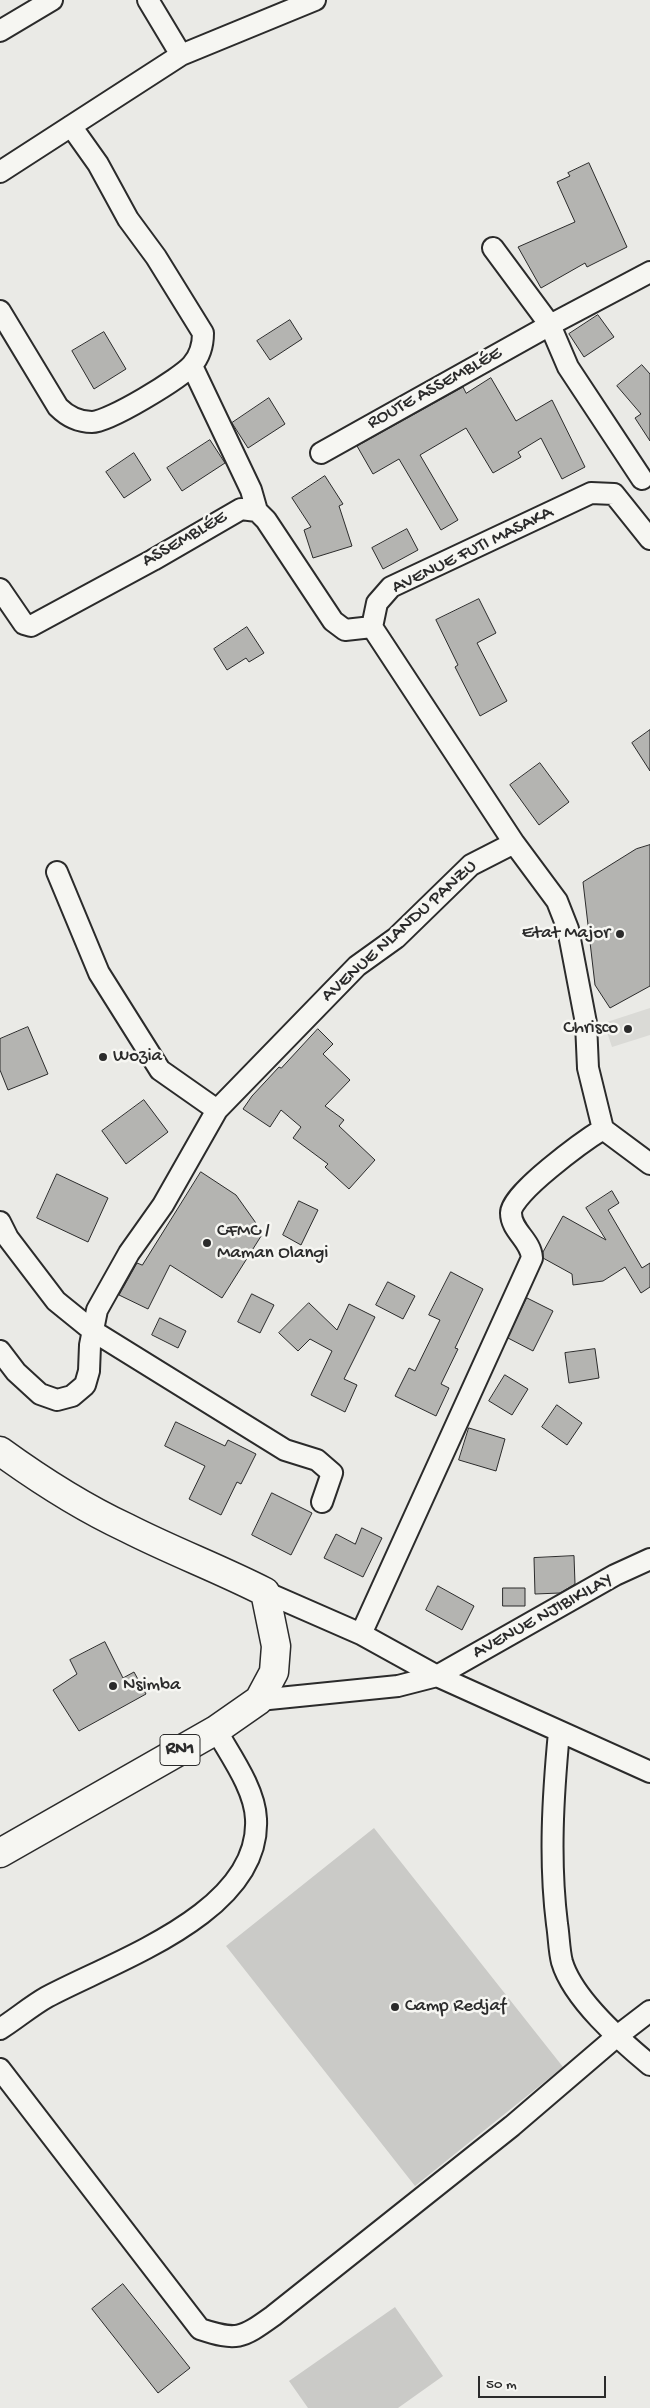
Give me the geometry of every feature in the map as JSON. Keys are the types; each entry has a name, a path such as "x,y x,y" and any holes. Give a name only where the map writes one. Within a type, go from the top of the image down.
{"highway":[{"path":"0,1451 35,1476 126,1528 231,1574 265,1592"},
{"name":"RN1","path":"0,1853 216,1730 260,1700 274,1672 276,1646 265,1592"}],"street":[{"path":"0,31 52,0"},
{"path":"148,0 181,55"},
{"path":"0,172 181,55 315,0"},
{"path":"0,311 58,407 68,416 80,420 92,422 112,417 192,366 203,347 203,333 156,257 128,219 98,164 71,126"},
{"path":"493,248 550,324 568,367 646,476 614,494 650,539"},
{"name":"ROUTE ASSEMBLÉE","path":"320,452 550,324 650,272"},
{"path":"192,366 251,490 257,511 271,528 333,621 345,630 372,627 514,843 557,901 568,929 586,1023 588,1068 603,1129 650,1164"},
{"name":"AVENUE FUTI MASAKA","path":"372,627 377,603 392,587 591,493 614,494"},
{"name":"ASSEMBLÉE","path":"0,589 24,624 31,626 153,560 241,509 257,511"},
{"name":"AVENUE NLANDU PANZU","path":"0,1351 16,1372 40,1394 57,1400 72,1396 85,1385 89,1371 97,1310 129,1253 163,1205 217,1110 357,966 396,938 471,865 514,843"},
{"path":"57,872 99,972 160,1070 217,1110"},
{"path":"361,1634 532,1258 531,1250 516,1228 510,1214 514,1201 525,1189 590,1137 603,1129"},
{"path":"0,1222 8,1238 56,1301 93,1331 285,1450 317,1460 332,1473 322,1502"},
{"name":"AVENUE NJIBIKILAY","path":"260,1700 398,1686 437,1676 615,1576 650,1559"},
{"path":"265,1592 361,1634 437,1676 650,1772"},
{"path":"0,2029 46,1998 182,1929 219,1901 241,1873 255,1841 256,1818 245,1781 216,1730"},
{"path":"560,1732 553,1796 553,1860 554,1896 562,1962 578,1991 616,2037 650,2065"},
{"path":"0,2070 200,2329 227,2338 249,2333 273,2316 512,2126 616,2037 650,2012"}],"shaded area":[{"name":"Chrisco","path":"650,1008 650,1035 612,1047 604,1023"},
{"name":"Camp Redjaf","path":"374,1828 563,2067 415,2186 226,1946"},
{"path":"395,2307 443,2376 398,2408 308,2408 289,2381"}],"building":[{"path":"589,163 627,247 587,267 585,263 541,288 518,247 575,222 557,182 570,176 568,173"},
{"path":"598,315 614,337 584,357 569,334"},
{"path":"290,320 302,339 270,360 257,341"},
{"path":"104,332 126,369 94,389 72,351"},
{"path":"642,365 650,374 650,441 635,418 641,414 617,386"},
{"path":"491,378 516,421 552,400 585,467 562,479 541,438 518,452 521,457 493,473 466,428 420,455 458,520 441,530 399,459 373,474 357,446 463,387 466,393"},
{"path":"269,398 285,424 248,448 232,423"},
{"path":"210,440 225,463 182,491 167,468"},
{"path":"134,453 151,480 124,498 106,472"},
{"path":"325,476 343,504 339,506 352,546 313,558 304,530 311,527 292,498"},
{"path":"407,529 418,550 383,569 372,548"},
{"path":"479,599 496,633 477,643 507,701 480,716 455,667 458,665 436,620"},
{"path":"247,627 264,653 249,662 246,658 227,670 214,649"},
{"path":"650,730 650,771 632,743"},
{"path":"540,763 569,802 539,825 510,785"},
{"name":"Etat Major","path":"650,845 650,986 610,1008 595,985 583,882 636,849"},
{"path":"28,1027 48,1074 8,1090 0,1070 0,1039"},
{"path":"318,1029 333,1044 323,1054 350,1080 325,1106 344,1120 339,1126 375,1160 349,1189 325,1167 328,1164 293,1138 301,1127 281,1110 270,1127 243,1109 252,1096 279,1067 281,1068"},
{"path":"144,1100 168,1132 126,1164 102,1131"},
{"name":"CFMC / Maman Olangi","path":"201,1172 236,1195 263,1233 222,1298 170,1265 148,1309 119,1295 137,1263 142,1265"},
{"path":"57,1174 108,1198 88,1242 37,1218"},
{"path":"612,1191 619,1203 608,1210 642,1268 650,1263 650,1287 641,1293 625,1267 603,1281 573,1285 572,1274 543,1258 543,1252 563,1216 606,1240 586,1208"},
{"path":"299,1201 318,1210 301,1245 283,1235"},
{"path":"451,1272 483,1289 455,1348 458,1349 441,1384 449,1388 436,1416 395,1396 409,1368 415,1371 440,1320 429,1315"},
{"path":"388,1282 415,1296 403,1319 376,1305"},
{"path":"252,1294 274,1305 260,1333 238,1322"},
{"path":"527,1298 553,1311 533,1351 508,1338"},
{"path":"309,1303 337,1330 349,1304 375,1317 344,1379 357,1385 345,1412 311,1395 332,1351 310,1339 298,1351 279,1333"},
{"path":"160,1318 186,1331 178,1348 152,1335"},
{"path":"595,1349 599,1378 569,1383 565,1353"},
{"path":"505,1375 528,1389 512,1415 489,1401"},
{"path":"557,1405 582,1423 567,1445 542,1427"},
{"path":"176,1422 225,1446 228,1440 256,1454 241,1484 237,1482 221,1515 189,1499 205,1466 165,1446"},
{"path":"469,1428 505,1439 496,1471 459,1460"},
{"path":"272,1493 312,1513 291,1555 252,1535"},
{"path":"362,1528 382,1538 363,1577 324,1558 336,1534 355,1544"},
{"path":"574,1556 575,1584 560,1593 535,1594 534,1558"},
{"path":"438,1586 474,1606 462,1630 426,1610"},
{"path":"503,1588 525,1588 525,1606 503,1606"},
{"name":"Nsimba","path":"105,1642 123,1678 134,1672 146,1694 79,1731 53,1690 77,1674 70,1660"},
{"path":"123,2284 190,2368 158,2393 92,2309"}],"place":[{"name":"Etat Major","path":"620,934"},
{"name":"Chrisco","path":"628,1029"},
{"name":"Wozia","path":"103,1057"},
{"name":"CFMC / Maman Olangi","path":"207,1243"},
{"name":"Nsimba","path":"113,1686"},
{"name":"Camp Redjaf","path":"395,2007"}]}
